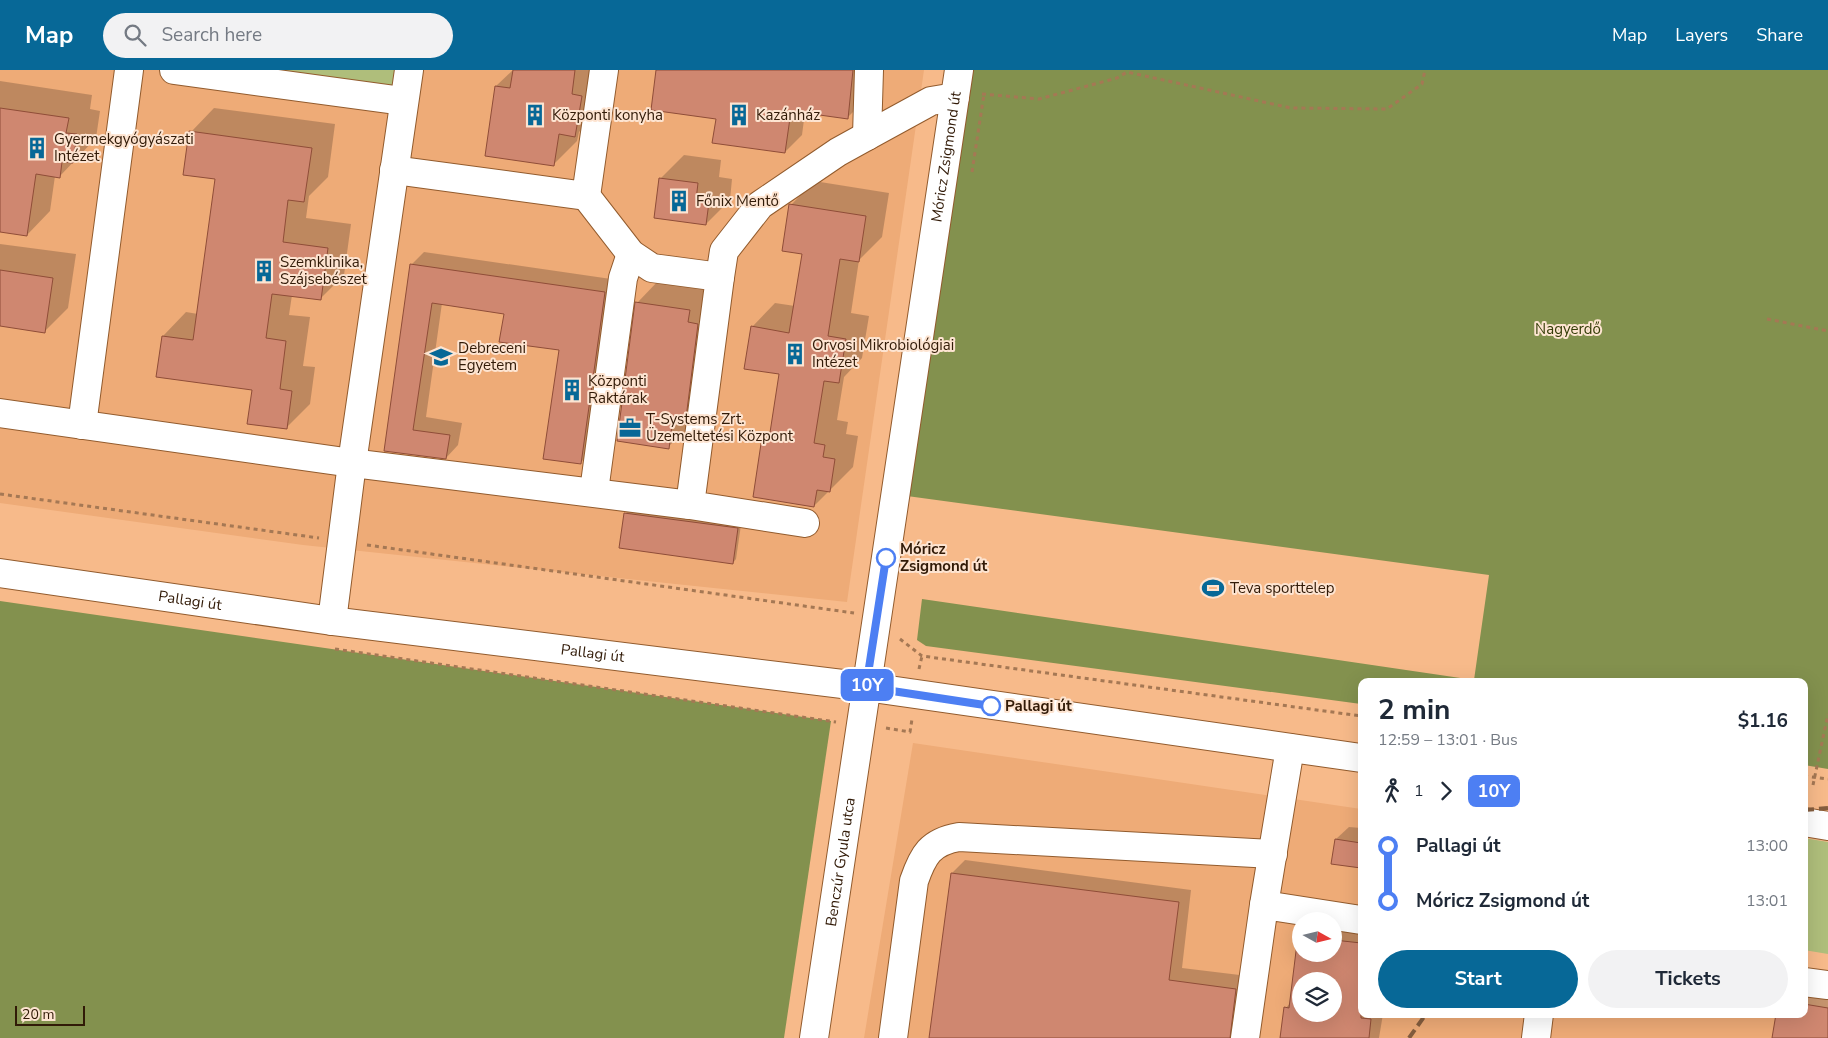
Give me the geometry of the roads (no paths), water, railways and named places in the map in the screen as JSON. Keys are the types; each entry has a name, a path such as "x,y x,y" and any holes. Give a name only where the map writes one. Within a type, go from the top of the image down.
{"street":[{"path":"82,425 129,70"},
{"path":"174,70 403,101"},
{"path":"332,621 352,463 409,70"},
{"path":"586,196 604,70"},
{"path":"867,136 869,70"},
{"name":"Móricz Zsigmond út","path":"866,687 959,70"},
{"path":"690,505 724,251 760,205 838,152 931,101 956,97"},
{"path":"394,170 586,196 631,254 652,268 720,277"},
{"path":"594,491 623,278 631,254"},
{"path":"0,413 352,463 594,491 805,523"},
{"name":"Pallagi út","path":"0,573 332,621 866,687 1358,758"},
{"name":"Benczúr Gyula utca","path":"814,1038 866,687"},
{"path":"1245,1038 1264,905 1290,748"},
{"path":"1808,823 1828,826"},
{"path":"893,1038 914,881 921,861 931,848 943,840 958,836 1273,854"},
{"path":"1264,905 1358,920"},
{"path":"1808,982 1828,984"},
{"path":"1536,1038 1538,1018"}],"railway":[{"path":"1808,810 1828,808"},
{"path":"1409,1038 1423,1018"}],"place":[{"name":"Központi konyha","path":"535,115"},
{"name":"Kazánház","path":"739,115"},
{"name":"Gyermekgyógyászati Intézet","path":"37,148"},
{"name":"Főnix Mentő","path":"679,201"},
{"name":"Szemklinika, Szájsebészet","path":"264,271"},
{"name":"Orvosi Mikrobiológiai Intézet","path":"795,354"},
{"name":"Debreceni Egyetem","path":"441,357"},
{"name":"Központi Raktárak","path":"572,390"},
{"name":"T-Systems Zrt. Üzemeltetési Központ","path":"630,428"},
{"name":"Móricz Zsigmond út","path":"886,558"},
{"name":"Teva sporttelep","path":"1213,588"},
{"name":"Pallagi út","path":"991,706"}],"park label":[{"name":"Nagyerdő","path":"1568,329"}]}
